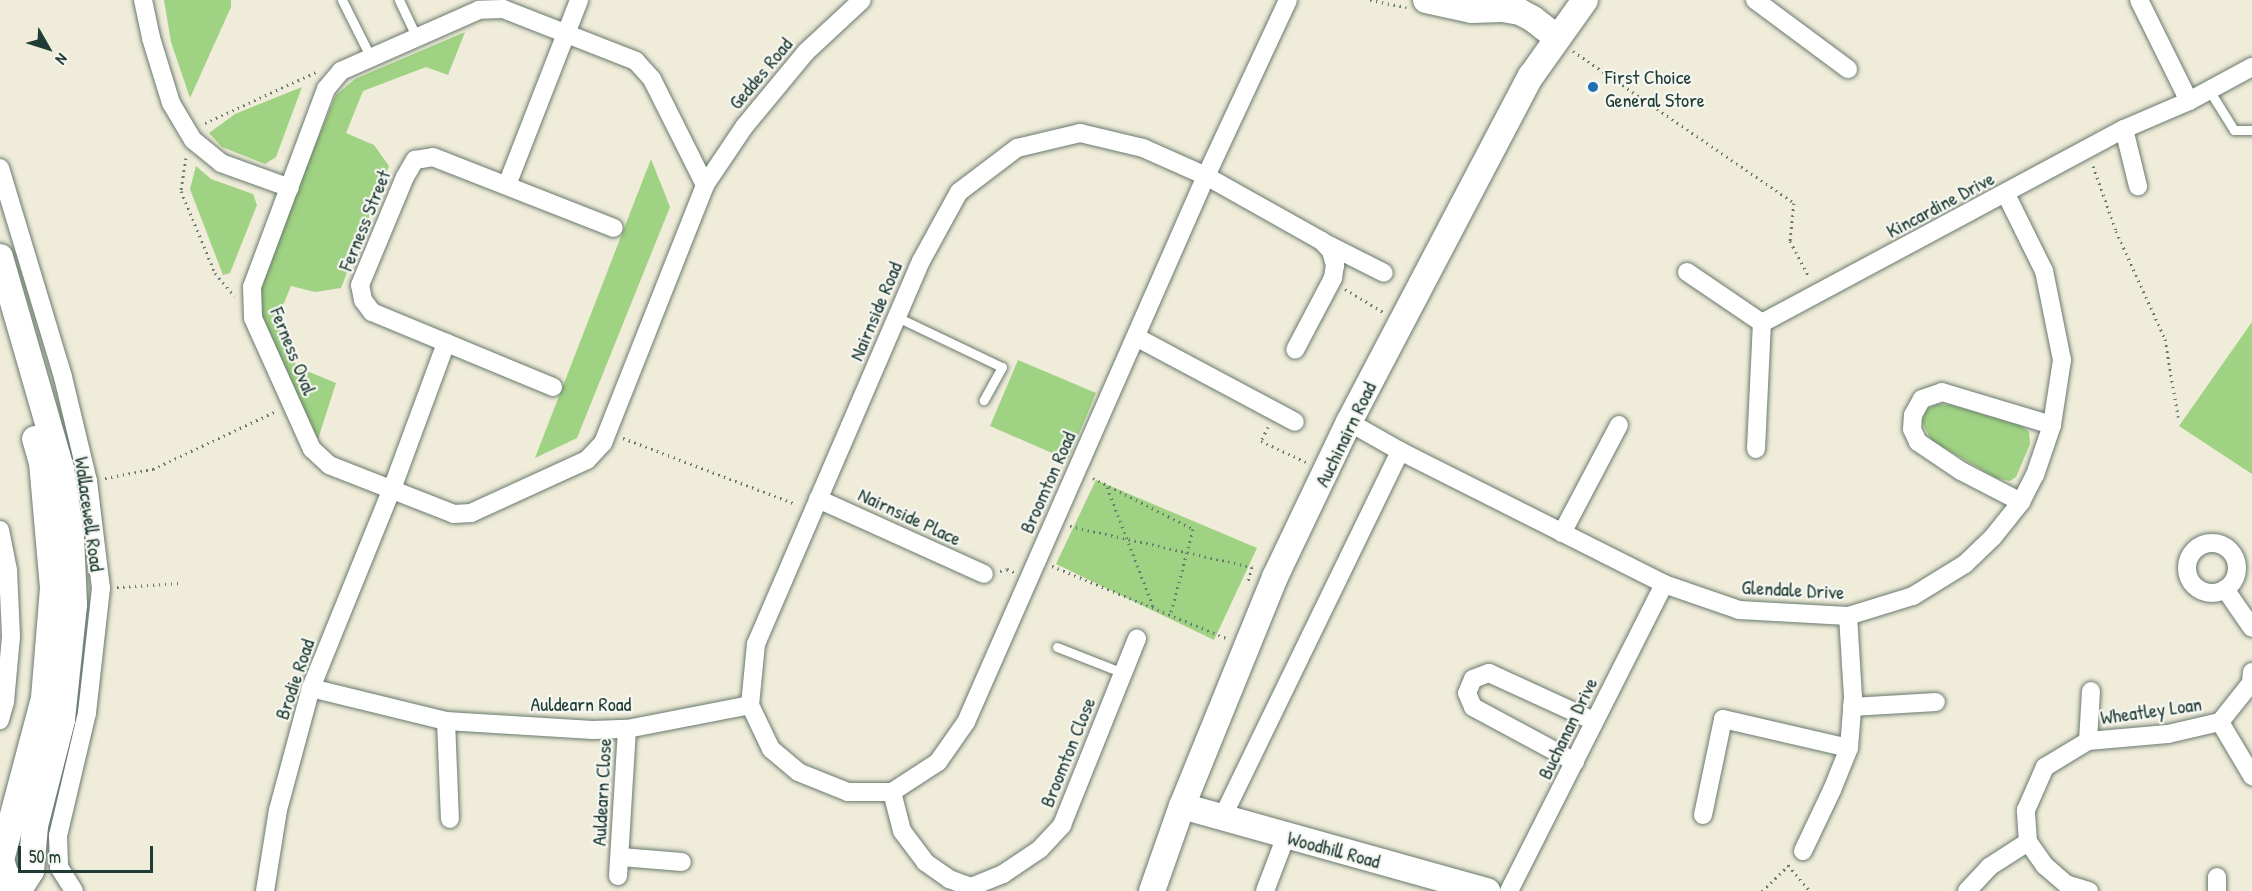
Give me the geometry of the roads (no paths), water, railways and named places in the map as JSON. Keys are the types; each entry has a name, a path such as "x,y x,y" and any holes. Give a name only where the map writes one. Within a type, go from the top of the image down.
{"street":[{"path":"143,0 151,38 171,103 193,140 221,163 290,188"},
{"path":"507,184 579,0"},
{"name":"Geddes Road","path":"705,185 744,127 806,52 862,0"},
{"name":"Broomton Road","path":"892,792 938,762 966,722 1206,176 1288,0"},
{"path":"1426,0 1472,10 1522,6 1533,19 1557,38"},
{"path":"1755,0 1848,69"},
{"path":"2139,0 2189,101"},
{"name":"Auchinairn Road","path":"1152,891 1182,806 1264,604 1326,470 1531,76 1557,38 1573,4"},
{"name":"Ferness Oval","path":"504,9 636,62 652,79 705,185 603,443 587,460 471,513 454,514 329,465 312,449 252,318 252,287 290,188 326,89 341,71 479,10 504,9"},
{"name":"Kincardine Drive","path":"1762,323 2124,129 2189,101 2252,67"},
{"path":"2124,129 2138,186"},
{"name":"Nairnside Road","path":"750,705 756,644 921,261 959,192 1017,148 1080,134 1143,148 1206,176 1384,273"},
{"name":"Ferness Street","path":"553,387 372,312 363,300 360,285 405,177 415,160 433,157 507,184 614,228"},
{"name":"Wallacewell Road","path":"0,168 63,377 88,482 101,588 87,713 58,836 58,867 74,891"},
{"name":"Glendale Drive","path":"1349,422 1664,584 1739,610 1848,616 1913,596 1965,564 1993,537 2020,502 2044,455 2052,425 2062,360 2044,271 2006,194"},
{"path":"1294,350 1331,282 1335,265 1331,251 1322,241"},
{"name":"Wallacewell Road","path":"0,257 61,470 72,536 74,604 62,720 35,826 31,871 18,891"},
{"path":"1687,272 1762,323 1756,449"},
{"name":"Wallacewell Road","path":"0,319 42,463 53,588 44,698 1,860 11,891"},
{"path":"1136,337 1295,422"},
{"path":"392,489 446,343"},
{"path":"2020,502 1961,471 1918,442 1912,429 1913,415 1922,399 1942,392 2052,425"},
{"path":"1562,533 1619,425"},
{"path":"1222,818 1400,450"},
{"name":"Brodie Road","path":"265,891 278,810 311,688 392,489"},
{"name":"Nairnside Place","path":"816,504 984,574"},
{"path":"0,530 8,570 11,637 6,702 0,720"},
{"name":"Buchanan Drive","path":"1509,891 1664,584"},
{"path":"2225,590 2252,628"},
{"path":"1803,851 1849,748 1852,707 1848,616"},
{"name":"Broomton Close","path":"892,792 902,831 925,862 933,868 949,879 971,887 1003,874 1040,849 1062,825 1137,638"},
{"name":"Wheatley Loan","path":"2028,842 2026,810 2045,767 2088,741 2168,734 2220,722 2251,683 2252,672"},
{"path":"1575,762 1473,707 1467,693 1473,679 1490,674 1594,721"},
{"name":"Auldearn Road","path":"311,688 446,721 593,730 627,729 750,705"},
{"name":"Wheatley Loan","path":"2088,741 2091,691"},
{"path":"1852,707 1936,702"},
{"path":"750,705 771,749 798,772 848,792 892,792"},
{"path":"1703,815 1723,719 1849,748"},
{"path":"446,721 450,819"},
{"name":"Wheatley Loan","path":"2220,722 2252,776"},
{"name":"Auldearn Close","path":"618,876 621,857 627,729"},
{"name":"Woodhill Road","path":"1182,806 1487,891"},
{"path":"1265,891 1286,836"},
{"path":"1967,891 1989,867 2028,842 2045,866 2066,884 2089,891"},
{"name":"Auldearn Close","path":"621,857 682,862"}],"lane":[{"path":"342,0 371,58"},
{"path":"399,0 417,38"},
{"path":"2210,90 2234,130 2252,130"},
{"path":"897,317 1002,367 984,400"},
{"path":"1057,647 1123,673"}],"place":[{"name":"First Choice General Store","path":"1593,87"}]}
